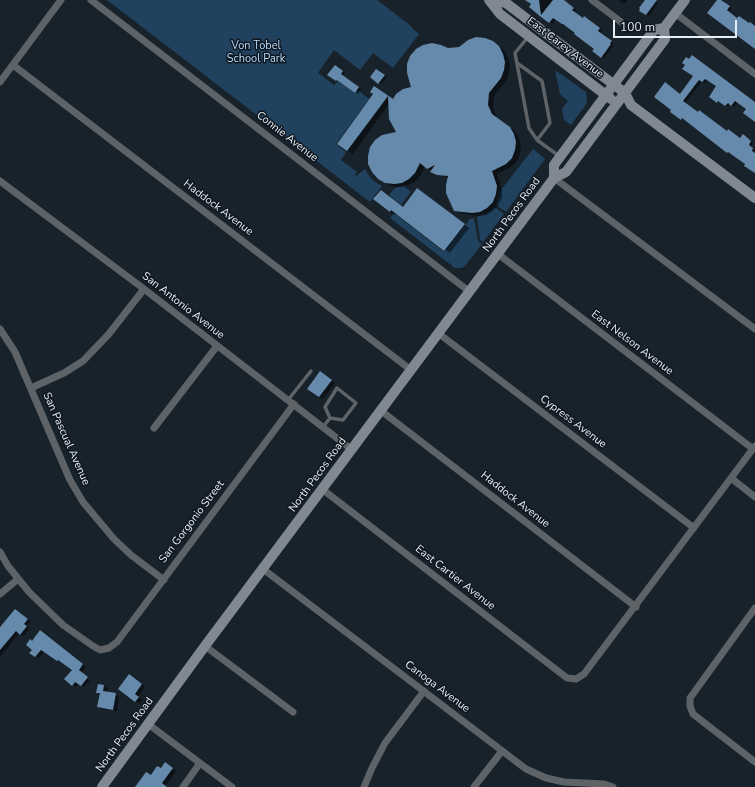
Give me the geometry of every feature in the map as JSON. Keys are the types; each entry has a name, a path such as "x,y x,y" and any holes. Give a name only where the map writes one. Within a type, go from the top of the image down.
{"main road":[{"name":"East Carey Avenue","path":"490,0 500,14 617,104"},
{"name":"East Carey Avenue","path":"490,0 506,3 625,93 632,105 755,198"},
{"name":"North Pecos Road","path":"102,787 351,449 554,178 566,172 665,40 664,28 685,0"},
{"name":"North Pecos Road","path":"554,178 554,165 654,30 664,28"},
{"path":"617,104 632,105"}],"street":[{"path":"0,82 61,0"},
{"name":"Connie Avenue","path":"91,0 470,292"},
{"path":"592,0 622,22"},
{"path":"675,13 755,74"},
{"name":"Haddock Avenue","path":"13,65 411,370"},
{"path":"554,178 755,329"},
{"name":"San Antonio Avenue","path":"0,181 144,289 351,449"},
{"name":"East Nelson Avenue","path":"498,254 754,448"},
{"path":"31,388 64,373 84,361 108,336 144,289"},
{"name":"San Pascual Avenue","path":"0,328 15,352 70,480 83,502 114,539 131,555 164,580"},
{"name":"Cypress Avenue","path":"438,333 694,528"},
{"path":"154,428 217,346"},
{"name":"San Gorgonio Street","path":"18,579 29,592 63,625 100,650 109,648 117,642 164,580 291,402"},
{"name":"Haddock Avenue","path":"380,410 636,607"},
{"path":"636,607 754,448"},
{"path":"731,478 755,497"},
{"name":"East Cartier Avenue","path":"322,490 567,678 576,679 584,674 636,607"},
{"path":"0,552 18,579 0,594"},
{"name":"Canoga Avenue","path":"263,569 526,769 546,778 564,782 604,784 613,787"},
{"path":"755,608 690,698 690,706 693,714 755,762"},
{"path":"205,646 293,712"},
{"path":"364,787 385,744 424,691"},
{"path":"148,724 232,787"},
{"path":"474,787 502,751"},
{"path":"183,787 200,763"}],"lane":[{"path":"529,36 516,53 529,128 538,140 560,157"},
{"path":"517,63 542,82 550,123 538,140"},
{"path":"291,402 311,371"},
{"path":"337,388 356,403 343,420 330,418 325,407 337,388"},
{"path":"323,427 330,418"}],"green space":[{"name":"Von Tobel School Park","path":"107,0 377,0 419,34 393,68 373,53 360,70 334,50 318,73 334,85 338,81 355,93 358,90 369,99 336,144 346,152 341,160 357,172 355,175 356,176 365,169 375,182 382,186 370,202"},
{"path":"555,70 586,92 587,103 571,125 564,120 562,109 568,101 560,94"},
{"path":"533,149 545,159 506,212 496,205 501,190"},
{"path":"404,186 411,192 401,205 389,195 395,188"},
{"path":"495,207 504,214 483,242 480,240 477,217 489,212"},
{"path":"394,213 444,252 470,219 474,218 478,241 482,244 465,266 455,268 390,218"}],"building":[{"path":"525,0 539,0 541,15 553,0 564,0 574,8 572,10 583,18 584,16 600,28 598,31 612,41 610,43 611,44 601,58 592,51 594,49 574,34 575,33 553,18 549,23 529,7 531,4"},
{"path":"645,0 657,0 646,15 639,11 639,8"},
{"path":"717,0 721,0 730,6 727,10 737,18 739,16 755,26 755,49 707,13"},
{"path":"476,37 493,41 499,46 503,54 505,62 504,70 501,78 489,93 488,105 492,114 510,127 516,142 512,158 506,164 492,171 497,186 493,202 480,212 472,213 454,211 446,193 448,176 437,175 430,172 435,165 427,169 420,163 415,173 409,179 402,183 394,184 385,183 378,179 372,172 368,164 370,147 375,140 382,135 396,132 389,119 388,96 347,151 337,144 373,94 370,92 374,86 393,99 396,94 403,89 411,87 407,73 407,64 410,56 416,49 423,45 432,43 448,48 459,47 468,40"},
{"path":"692,55 755,102 755,122 743,113 746,109 735,101 731,106 728,103 725,106 718,101 717,103 709,97 716,86 705,79 702,82 699,80 683,101 698,112 699,110 727,131 728,129 740,138 743,134 751,141 749,145 753,148 752,151 755,153 755,173 682,118 681,120 670,112 671,110 654,97 665,82 680,94 693,76 682,69 685,65 682,63 686,57 689,59"},
{"path":"335,65 343,71 341,74 359,87 355,93 337,80 336,81 327,75"},
{"path":"376,69 385,75 378,84 370,77"},
{"path":"417,188 465,224 444,251 391,210 390,212 373,199 381,190 403,207"},
{"path":"320,371 332,380 319,397 307,389"},
{"path":"15,609 28,619 24,624 27,626 20,635 16,631 0,650 0,627"},
{"path":"40,630 83,664 79,670 88,677 81,686 75,682 72,686 64,679 72,670 58,660 57,661 41,650 35,657 29,653 32,650 26,645 30,639 32,641"},
{"path":"129,674 142,684 135,694 139,697 135,702 118,689"},
{"path":"98,684 104,685 103,691 116,693 113,710 97,707 100,693 96,693"},
{"path":"165,762 173,768 162,783 167,787 135,787 146,772 151,775 157,766 161,768"}]}
